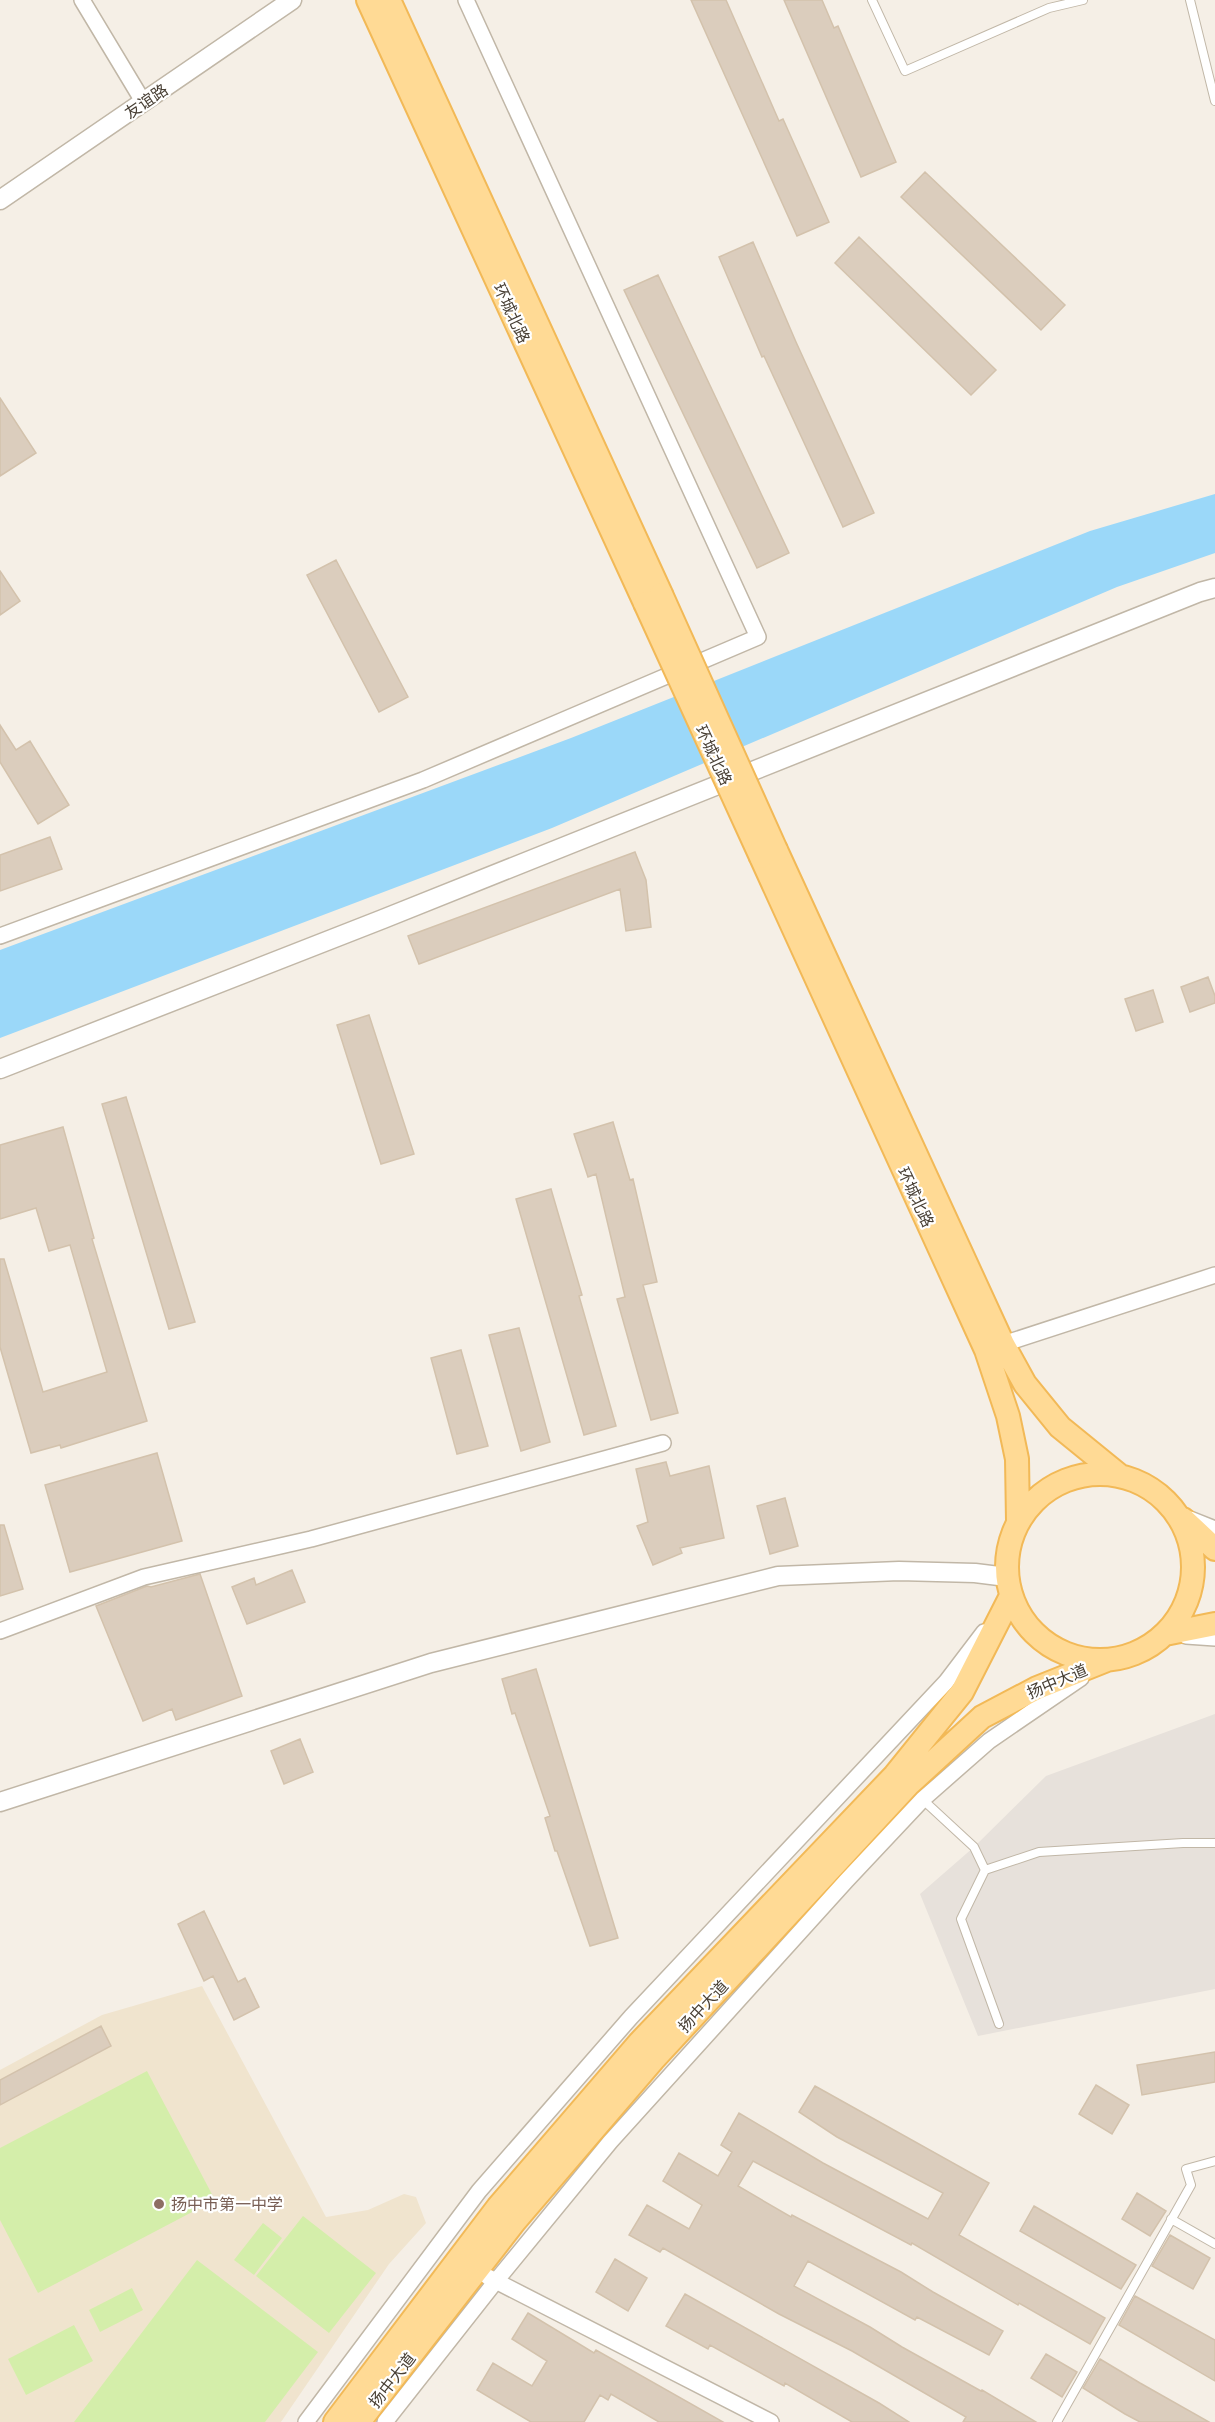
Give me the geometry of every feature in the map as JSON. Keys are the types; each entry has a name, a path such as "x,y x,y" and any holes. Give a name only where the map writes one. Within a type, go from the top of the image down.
{"main road":[{"name":"环城北路","path":"368,0 653,598"},
{"name":"环城北路","path":"390,0 986,1350 1008,1416 1017,1459 1018,1521"},
{"name":"环城北路","path":"768,854 1003,1344 1025,1384 1060,1427 1119,1475"},
{"path":"1177,1514 1191,1548 1192,1584 1179,1618 1165,1635 1148,1648 1128,1656 1107,1660 1075,1657 1048,1644 1032,1631 1020,1615 1009,1587 1009,1548 1018,1521 1030,1505 1044,1491 1061,1481 1080,1475 1100,1473 1119,1475 1141,1483 1161,1496 1215,1549"},
{"name":"扬中大道","path":"335,2422 498,2207 640,2042 895,1776 962,1692 1009,1587"},
{"path":"1165,1635 1215,1624"},
{"name":"扬中大道","path":"359,2422 486,2276 515,2221 652,2060 915,1792 982,1717 1037,1688 1107,1660"}],"street":[{"path":"82,0 144,103"},
{"name":"友谊路","path":"0,200 292,0"},
{"path":"0,936 423,780 758,637 466,0"},
{"path":"0,1069 383,919 1200,592 1215,588"},
{"path":"1003,1344 1215,1275"},
{"path":"0,1632 144,1577 311,1539 663,1443"},
{"path":"1177,1514 1215,1529"},
{"path":"0,1802 431,1663 777,1576 900,1571 975,1573 1009,1587 946,1682 631,2017 479,2192 306,2422"},
{"path":"1165,1635 1215,1638"},
{"path":"386,2422 486,2276 762,2420"}],"lane":[{"path":"872,0 905,71 1049,8 1083,0"},
{"path":"1190,0 1215,101"},
{"path":"915,1792 974,1847 985,1870"},
{"path":"999,2024 961,1919 985,1870 1039,1852 1215,1843"},
{"path":"1057,2422 1191,2185 1186,2169 1215,2161"},
{"path":"1171,2220 1215,2244"}],"shaded area":[{"path":"1215,1714 1215,1989 978,2036 920,1894 974,1847 1046,1776"},
{"name":"扬中市第一中学","path":"202,1986 326,2217 368,2210 404,2194 416,2197 426,2223 389,2264 281,2422 0,2422 0,2070 102,2015"}],"green space":[{"path":"147,2071 215,2200 38,2293 0,2220 0,2148"},
{"path":"303,2216 376,2273 329,2333 256,2276"},
{"path":"263,2223 282,2238 254,2275 234,2260"},
{"path":"197,2260 318,2352 265,2422 74,2422"},
{"path":"132,2288 143,2310 100,2332 89,2310"},
{"path":"74,2325 93,2361 26,2395 8,2359"}],"water":[{"path":"1215,494 1215,553 1117,587 552,828 0,1038 0,950 571,738 1090,531"}],"building":[{"path":"691,0 726,0 779,121 783,119 829,222 797,236"},
{"path":"784,0 822,0 834,28 838,26 896,162 861,177"},
{"path":"925,172 1065,305 1041,330 901,197"},
{"path":"859,237 996,370 971,395 835,263"},
{"path":"753,242 874,513 843,527 764,356 762,357 719,257"},
{"path":"658,275 789,553 757,568 624,290"},
{"path":"0,398 36,453 0,476"},
{"path":"336,560 408,697 379,712 307,575"},
{"path":"0,571 20,601 0,615"},
{"path":"0,725 16,750 30,741 69,805 38,824 0,762"},
{"path":"50,837 62,869 0,891 0,855"},
{"path":"635,852 646,880 651,927 626,931 620,889 419,964 408,936"},
{"path":"1208,977 1215,996 1215,1003 1190,1012 1181,987"},
{"path":"1153,990 1163,1022 1136,1031 1125,999"},
{"path":"369,1015 414,1154 381,1164 337,1025"},
{"path":"126,1097 195,1322 169,1329 102,1104"},
{"path":"613,1122 630,1180 633,1179 657,1282 643,1285 678,1413 651,1420 617,1299 625,1297 596,1174 588,1177 574,1134"},
{"path":"63,1127 94,1238 92,1239 147,1421 61,1448 60,1445 31,1453 0,1347 0,1259 4,1259 43,1392 107,1372 70,1245 49,1251 36,1208 0,1219 0,1145"},
{"path":"551,1189 582,1295 579,1296 616,1426 584,1435 516,1199"},
{"path":"519,1328 550,1442 521,1451 489,1335"},
{"path":"461,1350 488,1446 457,1454 431,1358"},
{"path":"157,1453 182,1541 70,1572 45,1485"},
{"path":"666,1462 670,1476 709,1466 724,1538 680,1548 682,1553 653,1565 637,1526 648,1522 636,1469"},
{"path":"785,1498 798,1546 770,1554 757,1506"},
{"path":"0,1525 4,1525 23,1589 0,1596"},
{"path":"292,1570 305,1602 247,1624 232,1587 254,1578 256,1585"},
{"path":"200,1574 242,1696 176,1720 172,1709 143,1721 96,1606 147,1586 151,1587"},
{"path":"536,1669 618,1938 590,1946 557,1851 555,1851 545,1818 550,1816 515,1713 512,1714 502,1679"},
{"path":"300,1739 313,1772 284,1784 271,1751"},
{"path":"204,1911 238,1982 245,1978 259,2007 234,2020 213,1976 204,1981 178,1924"},
{"path":"101,2026 111,2046 0,2105 0,2080"},
{"path":"1215,2052 1215,2082 1142,2095 1137,2065"},
{"path":"1096,2085 1129,2105 1112,2134 1079,2114"},
{"path":"815,2086 989,2183 959,2235 1105,2318 1090,2344 912,2243 911,2245 753,2161 738,2186 791,2217 792,2215 901,2272 1003,2331 989,2355 917,2317 915,2320 808,2261 794,2286 1036,2422 963,2422 966,2417 852,2351 779,2314 663,2248 660,2252 629,2235 647,2205 689,2229 702,2205 663,2181 679,2153 718,2176 732,2152 721,2145 739,2113 823,2163 928,2219 943,2193 837,2137 799,2112"},
{"path":"1137,2193 1166,2211 1150,2236 1122,2219"},
{"path":"1034,2206 1136,2265 1121,2289 1020,2231"},
{"path":"1170,2235 1210,2258 1193,2289 1152,2266"},
{"path":"615,2259 647,2278 628,2311 596,2292"},
{"path":"685,2294 909,2422 852,2422 785,2383 784,2386 710,2345 708,2349 666,2326"},
{"path":"1135,2296 1215,2340 1215,2381 1119,2325"},
{"path":"528,2313 594,2353 596,2350 723,2422 659,2422 611,2394 608,2400 600,2395 584,2422 531,2422 477,2390 493,2363 532,2386 547,2361 512,2339"},
{"path":"1046,2354 1077,2372 1062,2397 1031,2378"},
{"path":"1100,2359 1209,2422 1140,2422 1125,2414 1083,2388"}],"place":[{"name":"扬中市第一中学","path":"159,2204"}]}
